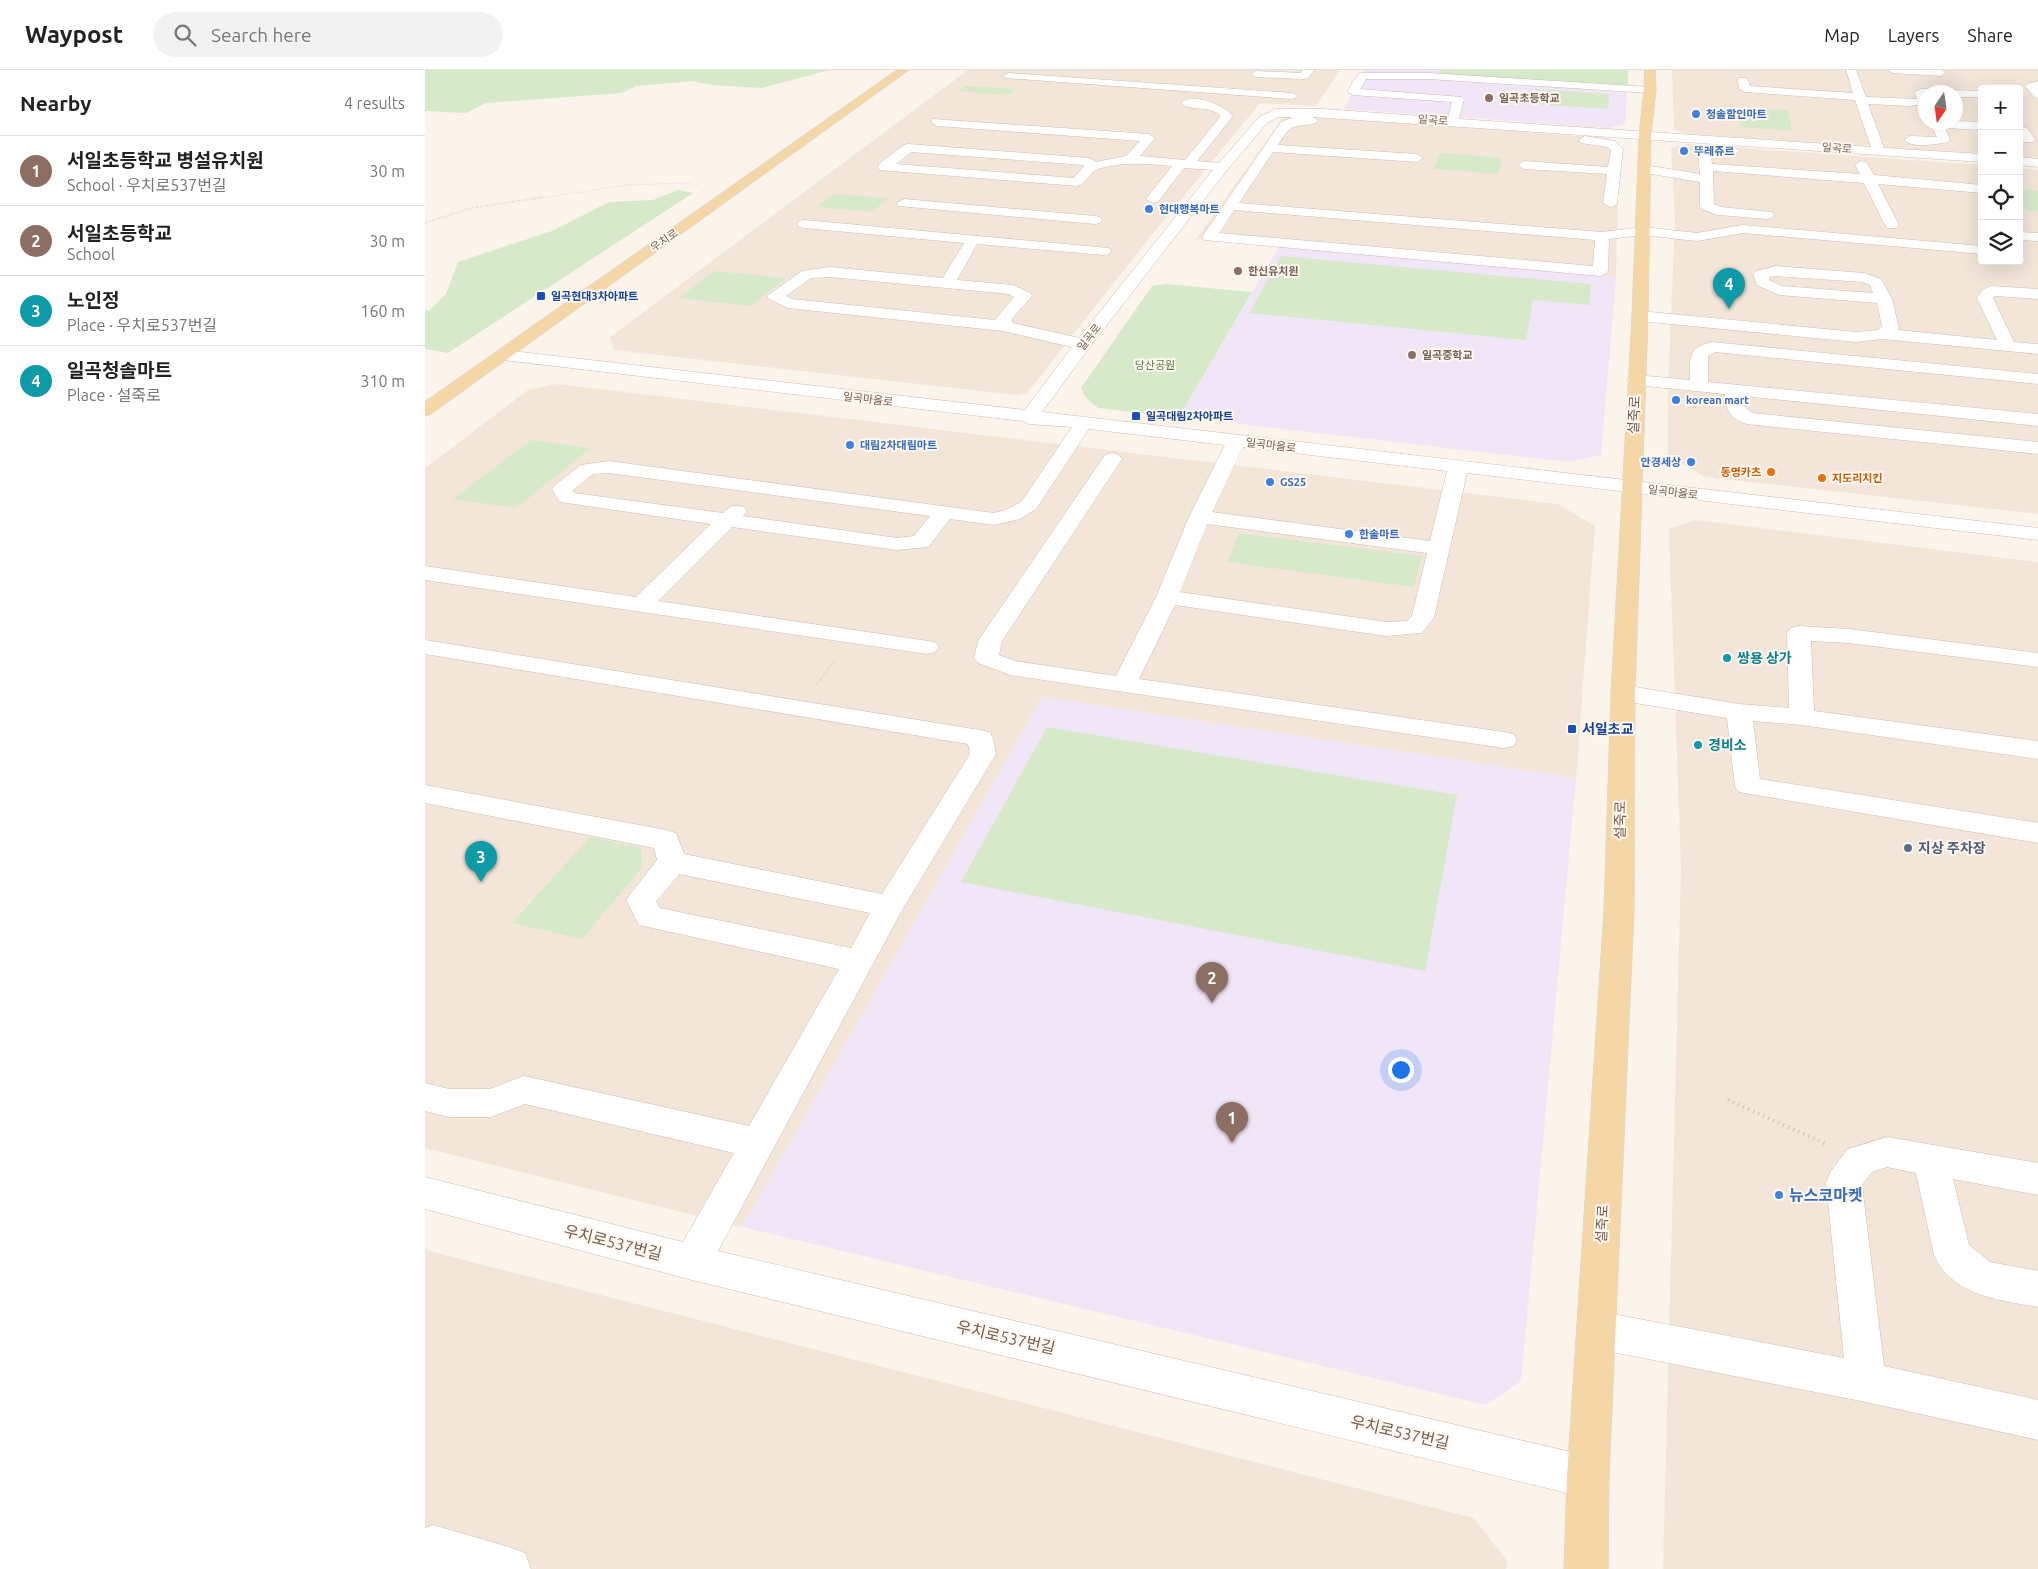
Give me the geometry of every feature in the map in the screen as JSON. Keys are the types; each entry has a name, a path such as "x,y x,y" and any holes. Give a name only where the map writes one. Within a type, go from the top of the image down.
{"main road":[{"name":"우치로","path":"425,410 903,70"},
{"name":"설죽로","path":"1586,1569 1588,1477 1619,910 1623,692 1640,316 1645,135 1651,90 1650,70"}],"street":[{"path":"1248,74 1304,76 1309,70"},
{"path":"1851,70 1860,98 1862,116 1876,142"},
{"path":"1893,70 1941,73"},
{"path":"1123,84 1133,74"},
{"path":"1009,76 1292,96"},
{"path":"1453,121 1458,99 1353,92 1362,76 1429,76 1651,90"},
{"path":"1410,77 1429,76"},
{"path":"2026,78 2038,79"},
{"path":"1743,80 1745,89 1909,103 1918,102"},
{"path":"2038,84 2031,86 2038,95"},
{"path":"1963,93 1978,94"},
{"path":"1323,113 1333,98"},
{"path":"1153,200 1227,116 1223,111 1214,106 1175,102"},
{"path":"1963,103 1978,104"},
{"name":"일곡로","path":"1029,418 1083,344 1222,167 1263,120 1276,112 1453,121 1645,135 1876,142 1978,157"},
{"path":"980,126 994,114"},
{"path":"938,116 980,126 1149,138"},
{"path":"1061,119 1157,127 1130,159"},
{"path":"1602,236 1600,271 1209,237 1285,125 1293,120 1611,144 1617,149 1611,203"},
{"path":"1752,131 1876,142 1895,139 1934,141 1945,139 1938,127 1942,124 1978,127"},
{"path":"2023,131 2029,139"},
{"path":"1091,167 1090,162 908,148 884,167 1077,182 1091,167 1130,159 1222,167"},
{"path":"1270,148 1417,158"},
{"path":"1786,217 1718,211 1707,206 1709,179 1704,152 1714,149 1978,168"},
{"path":"1857,159 1870,179 1877,197 1897,226 1873,224"},
{"path":"2023,161 2038,162"},
{"path":"1524,165 1614,177"},
{"path":"1645,169 1709,179 1870,179 1946,184 1978,188"},
{"path":"2023,171 2038,172"},
{"path":"974,209 1009,177"},
{"path":"1545,177 1614,177"},
{"path":"1946,184 1956,201"},
{"path":"1242,188 1262,189"},
{"path":"1858,196 1895,199"},
{"path":"904,203 1095,220"},
{"path":"1402,204 1407,212 1406,220"},
{"path":"1230,206 1602,236 1643,232 1697,237 1743,229 1978,250"},
{"path":"1526,215 1539,222 1540,231"},
{"path":"804,224 1103,251"},
{"path":"2023,236 2038,237"},
{"path":"947,284 973,239"},
{"path":"1882,334 1891,328 1884,299 1877,282 1864,278 1776,270 1761,274 1762,282 1779,290 1884,299"},
{"path":"1007,326 1003,320 1024,296 1013,290 830,272 807,274 775,296 788,303 1007,326 1020,331 1083,344"},
{"path":"893,314 927,283"},
{"path":"2008,346 1985,298 1991,291 2038,294"},
{"path":"1640,316 1789,323 1856,337 1882,334 2038,349"},
{"path":"1699,386 1699,354 1712,347 2038,379"},
{"name":"일곡마을로","path":"503,355 1029,418 2038,534"},
{"path":"1915,367 1935,409"},
{"path":"1636,380 2038,420"},
{"path":"1733,389 1735,408 1747,418 2038,448"},
{"path":"945,512 920,542 897,544 567,498 561,489 588,468 609,467 761,488 945,512 994,519 1013,515 1029,505 1084,423"},
{"path":"1124,685 1167,597 1199,517 1236,441"},
{"path":"1112,459 990,641 986,658 1010,668 1504,740"},
{"path":"1167,597 1386,629 1414,628 1423,617 1458,468"},
{"path":"641,604 761,488"},
{"path":"1199,517 1438,548"},
{"path":"425,573 927,647"},
{"path":"1802,717 1799,633 1849,636 2038,660"},
{"path":"425,647 980,738 983,754 889,906 692,1262"},
{"path":"1623,692 1739,712 1802,717 2038,750"},
{"path":"1739,712 1747,786 2038,832"},
{"path":"425,794 666,840 672,862"},
{"path":"672,862 889,906"},
{"path":"672,862 641,900 649,917 858,961"},
{"path":"425,1097 449,1103 491,1103 524,1090 758,1143"},
{"path":"1866,1382 1844,1182 1860,1160 1887,1152 2038,1179"},
{"path":"1931,1160 1953,1255 1981,1278 2038,1289"},
{"name":"우치로537번길","path":"425,1194 692,1262 1588,1477"},
{"path":"1597,1330 1866,1382 2038,1420"},
{"path":"425,1550 433,1546 509,1569"}],"path":[{"path":"425,223 471,208 626,185 688,183 730,194"},
{"path":"799,708 853,636"},
{"path":"1728,1100 1860,1160"}],"shaded area":[{"path":"968,70 1340,70 1316,106 1260,103 1151,236 1027,393 1017,395 614,350 610,337"},
{"name":"일곡초등학교","path":"1365,70 1628,70 1625,124 1609,128 1344,109"},
{"path":"1672,70 2038,70 2038,159 2023,157 2023,85 1978,85 1978,155 1686,134 1674,129"},
{"path":"1297,116 1607,138 1619,143 1616,277 1196,239 1283,118"},
{"path":"1686,144 1978,165 1978,265 2023,265 2023,168 2038,170 2038,514 1705,477 1668,455 1668,393 1675,219 1671,148"},
{"name":"일곡중학교","path":"1279,247 1616,277 1601,455 1568,462 1179,417"},
{"path":"557,384 1558,504 1595,526 1576,778 1042,697 742,1227 425,1148 425,468 528,390"},
{"path":"1695,520 2038,562 2038,1569 1663,1569 1681,869 1669,529"},
{"path":"1042,697 1576,778 1521,1381 1486,1405 742,1227"},
{"path":"425,1250 1474,1518 1507,1561 1506,1569 425,1569"}],"green space":[{"path":"425,70 829,70 762,88 712,85 692,81 636,86 622,93 486,103 466,113 425,111"},
{"path":"1440,70 1628,70 1628,87 1438,75"},
{"path":"966,86 1016,89 1009,95 958,91"},
{"path":"1536,89 1609,94 1608,109 1533,104"},
{"path":"1737,107 1788,110 1792,131 1740,127"},
{"path":"1440,153 1502,158 1498,174 1434,169"},
{"path":"2023,189 2038,191 2038,211 2026,210 2023,205"},
{"path":"678,190 693,193 448,353 425,349 425,310 429,311 446,294 458,262 552,231 609,202 653,200"},
{"path":"833,194 889,198 872,212 816,207"},
{"path":"1281,256 1591,284 1589,305 1533,300 1526,340 1249,313"},
{"path":"715,271 786,278 751,306 678,298"},
{"name":"당산공원","path":"1166,284 1252,292 1179,417 1098,408 1086,398 1081,388 1152,286"},
{"path":"531,440 591,448 516,508 453,499"},
{"path":"1239,533 1422,556 1414,587 1227,562"},
{"path":"1047,727 1457,795 1425,971 961,882"},
{"path":"590,837 641,848 642,868 582,939 512,923"}],"place":[{"name":"일곡초등학교","path":"1489,98"},
{"name":"청솔할인마트","path":"1696,114"},
{"name":"뚜레쥬르","path":"1684,151"},
{"name":"현대행복마트","path":"1149,209"},
{"name":"한신유치원","path":"1238,271"},
{"name":"일곡현대3차아파트","path":"541,296"},
{"name":"일곡청솔마트","path":"1729,309"},
{"name":"일곡중학교","path":"1412,355"},
{"name":"korean mart","path":"1676,400"},
{"name":"일곡대림2차아파트","path":"1136,416"},
{"name":"대림2차대림마트","path":"850,445"},
{"name":"안경세상","path":"1691,462"},
{"name":"동명카츠","path":"1771,472"},
{"name":"지도리치킨","path":"1822,478"},
{"name":"GS25","path":"1270,482"},
{"name":"한솔마트","path":"1349,534"},
{"name":"쌍용 상가","path":"1727,658"},
{"name":"서일초교","path":"1572,729"},
{"name":"경비소","path":"1698,745"},
{"name":"지상 주차장","path":"1908,848"},
{"name":"노인정","path":"481,882"},
{"name":"서일초등학교","path":"1212,1003"},
{"name":"서일초등학교 병설유치원","path":"1232,1143"},
{"name":"뉴스코마켓","path":"1779,1195"}]}
